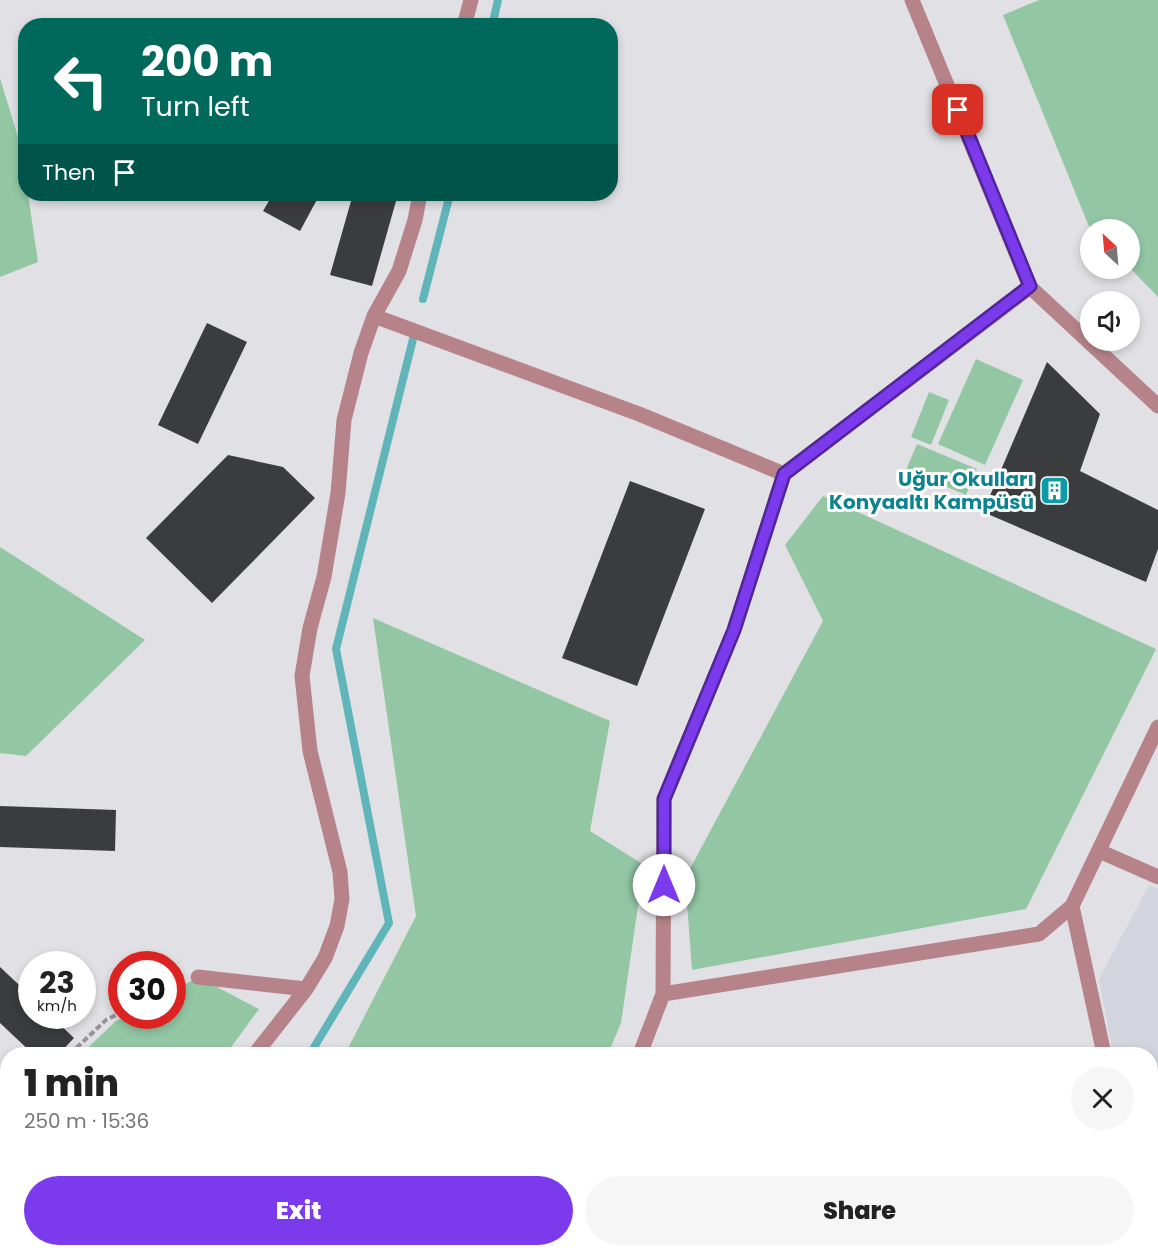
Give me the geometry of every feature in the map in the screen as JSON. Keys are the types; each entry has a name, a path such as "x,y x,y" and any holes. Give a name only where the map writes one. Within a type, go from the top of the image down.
{"street":[{"path":"466,18 471,0"},
{"path":"912,0 1030,286 1158,406"},
{"path":"260,1047 306,989 325,958 338,926 342,899 340,872 310,751 302,676 328,556 338,493 344,420 361,353 374,316 399,271 419,201"},
{"path":"643,1047 663,994 664,799 734,630 784,474 1030,286"},
{"path":"374,316 639,414 784,474"},
{"path":"663,994 1039,934 1072,906 1158,726"},
{"path":"1099,851 1158,877"},
{"path":"1072,906 1102,1047"},
{"path":"198,977 306,989"}],"path":[{"path":"77,1047 108,1019"}],"shaded area":[{"path":"1149,885 1158,889 1158,1047 1112,1047 1099,979"}],"green space":[{"path":"1039,0 1158,0 1158,297 1140,278 1140,219 1086,219 1003,15"},
{"path":"0,78 18,137 18,201 29,201 38,262 0,277"},
{"path":"976,359 1023,380 985,465 938,444"},
{"path":"929,392 949,400 931,445 911,437"},
{"path":"917,444 977,469 966,495 906,470"},
{"path":"823,496 1156,649 1026,909 692,970 685,878 823,621 785,545"},
{"path":"0,547 145,640 26,756 0,753"},
{"path":"373,618 610,721 590,831 644,865 621,1023 611,1047 349,1047 416,916"},
{"path":"198,977 259,1009 231,1047 88,1047 108,1029 186,1029 186,984"}],"building":[{"path":"269,201 316,201 300,231 263,211"},
{"path":"351,201 396,201 372,286 330,275"},
{"path":"207,323 247,342 198,444 158,425"},
{"name":"Uğur Okulları Konyaaltı Kampüsü","path":"1047,362 1100,414 1080,471 1158,510 1158,549 1146,582 983,512"},
{"path":"228,455 283,467 315,498 212,603 146,538"},
{"path":"630,481 705,509 637,686 562,658"},
{"path":"0,806 116,810 115,851 0,847"},
{"path":"0,967 18,984 18,1029 65,1029 74,1038 66,1047 26,1047 0,1023"}],"waterway":[{"path":"494,18 498,0"},
{"path":"423,299 448,201"},
{"path":"314,1047 389,923 336,649 413,339"}],"place":[{"name":"Uğur Okulları Konyaaltı Kampüsü","path":"1055,491"}],"route":[{"path":"664,885 664,799 734,630 784,474 1030,286 958,110"}]}
